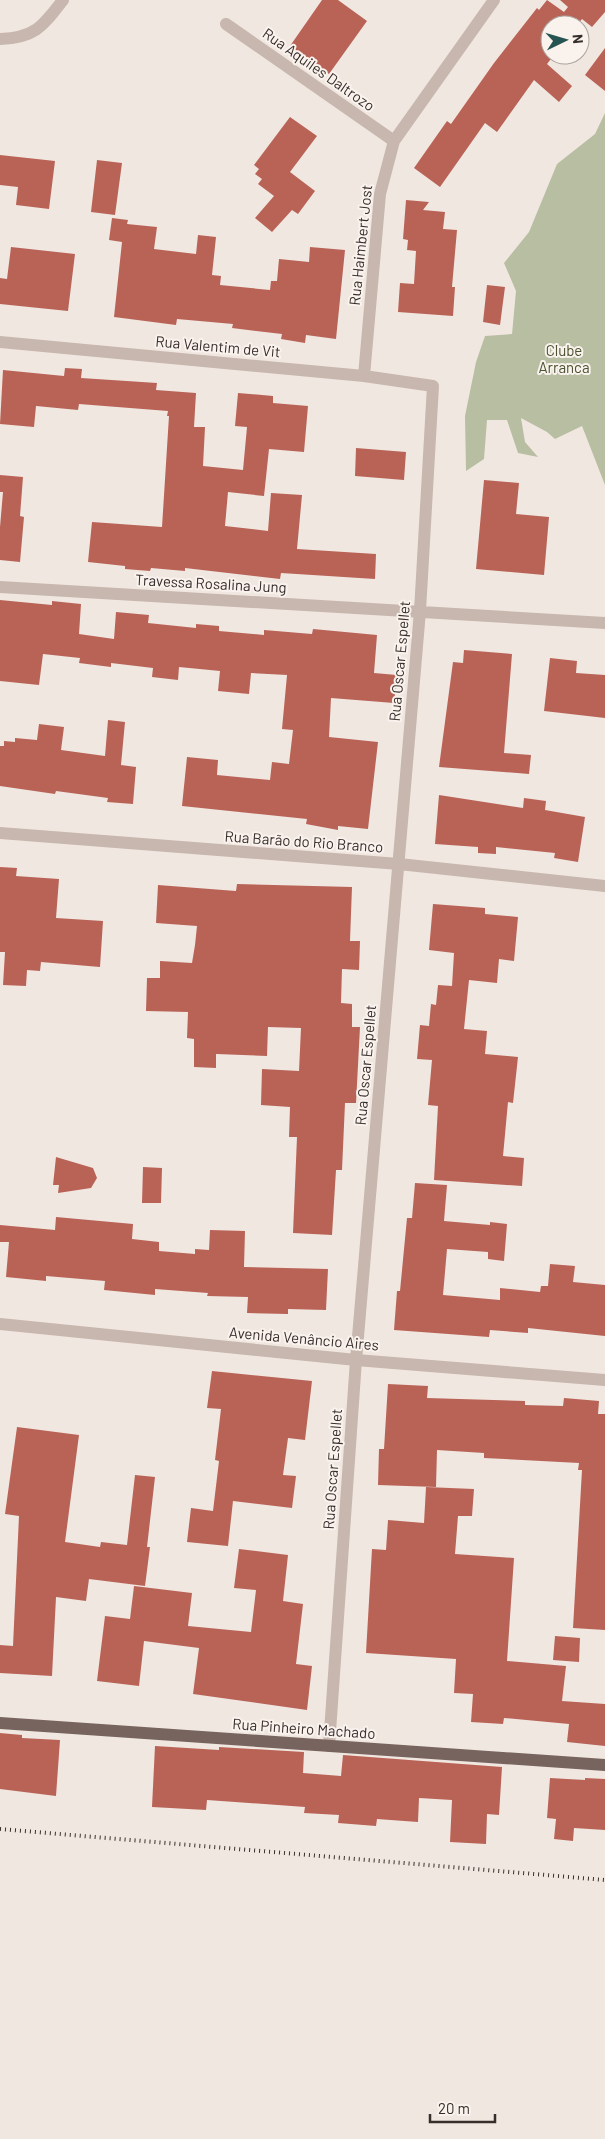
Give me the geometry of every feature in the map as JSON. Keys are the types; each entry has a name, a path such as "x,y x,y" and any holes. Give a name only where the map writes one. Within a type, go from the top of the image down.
{"main road":[{"name":"Rua Pinheiro Machado","path":"0,1723 605,1765"}],"street":[{"path":"0,39 27,36 43,26 63,0"},
{"name":"Rua Haimbert Jost","path":"364,376 380,194 394,140 494,0"},
{"name":"Rua Aquiles Daltrozo","path":"226,24 394,140"},
{"name":"Rua Valentim de Vit","path":"0,342 364,376 433,386"},
{"name":"Rua Oscar Espellet","path":"328,1746 356,1360 420,610 433,386"},
{"name":"Travessa Rosalina Jung","path":"0,587 605,622"},
{"name":"Rua Barão do Rio Branco","path":"0,833 399,864 605,886"},
{"name":"Avenida Venâncio Aires","path":"0,1324 356,1360 605,1380"}],"green space":[{"name":"Clube Arranca","path":"605,113 605,485 582,426 555,439 547,432 521,418 525,442 538,457 518,453 507,420 487,420 484,459 466,471 465,416 476,362 485,336 512,334 516,291 504,263 529,232 557,164 595,134"}],"building":[{"path":"322,0 338,0 367,21 329,74 290,46"},
{"path":"547,0 564,12 568,7 560,0 605,0 605,12 592,27 590,25 590,15 540,15 540,65 548,65 572,86 559,102 534,80 497,132 485,123 440,187 414,168 447,121 451,124 494,63 537,8 539,10"},
{"path":"605,48 605,91 585,75"},
{"path":"290,117 317,136 290,172 315,191 298,214 292,210 272,232 255,218 274,196 258,184 262,179 255,174 259,169 254,165"},
{"path":"0,155 55,161 49,209 16,205 18,187 0,185"},
{"path":"97,160 122,163 115,215 91,212"},
{"path":"406,200 429,202 423,210 445,212 443,229 457,230 452,287 455,287 453,316 398,312 400,283 414,284 416,251 407,250 408,240 403,239"},
{"path":"112,218 128,220 127,224 157,227 154,249 196,254 198,235 216,237 212,275 221,276 220,285 270,290 271,281 277,281 279,259 309,262 310,247 345,250 336,339 306,335 305,343 281,339 282,334 232,328 233,324 177,319 176,325 114,317 122,242 109,240"},
{"path":"11,247 75,254 68,311 0,304 0,278 7,279"},
{"path":"487,285 505,287 500,325 483,322"},
{"path":"65,368 82,369 81,378 157,383 156,390 196,393 194,427 205,427 203,466 243,470 247,427 235,426 238,393 273,396 273,403 308,406 304,452 269,449 264,496 228,492 225,526 268,531 271,493 302,495 297,549 376,554 375,579 281,573 280,579 185,568 185,571 151,568 150,571 125,569 125,566 88,562 92,522 162,527 169,416 167,416 168,411 79,404 78,410 36,406 34,427 0,424 3,370 64,376"},
{"path":"356,448 406,452 404,480 355,476"},
{"path":"0,475 23,477 20,516 24,517 20,562 0,560 3,492 0,492"},
{"path":"484,480 519,483 516,514 549,517 544,575 476,569"},
{"path":"0,600 52,605 52,601 81,604 79,634 114,639 116,612 149,615 148,623 196,628 196,624 219,626 219,631 264,635 264,630 312,634 313,629 377,635 374,673 397,675 394,703 331,698 329,737 378,742 368,829 338,826 338,830 306,824 307,819 182,806 187,757 218,760 217,775 270,780 272,762 289,764 293,730 282,729 287,675 251,673 249,694 218,691 220,671 179,667 178,680 152,677 153,668 111,663 111,667 79,663 80,658 43,654 39,685 0,681"},
{"path":"464,650 512,654 504,753 531,755 529,774 439,767 453,662 463,663"},
{"path":"550,658 577,661 576,673 605,675 605,718 544,711"},
{"path":"108,720 125,722 121,765 136,767 133,804 107,802 108,798 56,791 55,794 0,786 0,746 4,746 4,741 15,742 15,738 37,740 39,724 64,727 61,750 105,756"},
{"path":"439,795 523,808 524,798 546,801 545,810 585,817 578,862 554,858 555,853 496,847 496,854 478,853 478,847 435,844"},
{"path":"0,867 17,868 16,876 59,879 56,918 103,921 100,967 41,962 40,971 27,970 26,986 3,985 5,952 0,952"},
{"path":"237,884 352,887 350,941 360,941 359,970 342,969 341,1003 352,1004 352,1027 360,1027 356,1103 345,1103 342,1170 336,1170 332,1235 293,1233 297,1137 289,1137 290,1107 261,1105 262,1069 299,1071 301,1028 268,1027 267,1056 216,1054 216,1068 194,1067 194,1039 187,1038 188,1012 146,1011 147,978 160,978 160,961 192,963 197,926 156,923 158,885 236,891"},
{"path":"433,904 485,908 485,914 518,917 514,961 499,959 497,983 469,980 464,1029 487,1031 485,1054 518,1057 513,1103 508,1102 503,1156 524,1158 522,1186 434,1180 438,1106 428,1105 432,1060 417,1059 420,1025 429,1026 431,1004 436,1005 438,985 452,986 454,953 429,950"},
{"path":"56,1157 93,1168 97,1178 91,1188 58,1193 59,1185 53,1185"},
{"path":"143,1167 162,1168 161,1203 142,1203"},
{"path":"415,1183 447,1185 444,1221 490,1225 490,1222 507,1224 504,1261 488,1259 488,1252 447,1249 443,1295 500,1300 500,1288 540,1292 541,1286 548,1286 550,1264 575,1266 573,1282 605,1285 605,1336 528,1328 528,1333 490,1330 489,1337 394,1330 397,1291 400,1291 407,1218 412,1218"},
{"path":"56,1217 133,1224 132,1239 159,1242 159,1251 195,1254 195,1249 209,1250 210,1230 245,1231 244,1267 328,1269 326,1310 288,1309 288,1314 247,1313 248,1297 207,1296 208,1293 155,1289 155,1295 104,1290 105,1281 46,1276 46,1281 6,1277 9,1242 0,1242 0,1225 55,1230"},
{"path":"212,1371 312,1381 305,1440 288,1438 283,1475 296,1476 292,1508 233,1501 228,1546 187,1542 191,1508 213,1511 219,1461 215,1460 221,1409 207,1408"},
{"path":"388,1384 428,1386 427,1398 525,1401 525,1405 563,1406 564,1398 599,1401 598,1414 605,1414 605,1630 573,1628 582,1470 578,1470 579,1463 484,1458 484,1453 437,1450 436,1487 378,1485 379,1449 384,1449"},
{"path":"17,1427 79,1435 65,1542 100,1547 101,1542 127,1545 135,1475 155,1477 147,1547 150,1547 145,1586 89,1579 86,1601 56,1597 52,1676 0,1673 0,1645 13,1646 19,1516 5,1514"},
{"path":"426,1487 474,1489 472,1516 458,1516 455,1554 514,1558 507,1661 566,1666 562,1701 605,1704 605,1746 567,1742 569,1724 504,1718 503,1724 471,1722 473,1694 454,1693 456,1659 366,1653 372,1549 386,1550 388,1520 424,1523"},
{"path":"239,1549 288,1555 283,1601 303,1604 296,1664 312,1666 307,1710 193,1694 199,1648 144,1641 139,1686 97,1681 105,1616 130,1619 134,1586 192,1593 188,1626 251,1632 256,1590 234,1588"},
{"path":"555,1636 580,1638 579,1662 553,1660"},
{"path":"0,1733 22,1735 22,1738 60,1740 56,1796 0,1789"},
{"path":"155,1746 219,1750 219,1747 304,1752 303,1773 341,1776 343,1755 502,1767 499,1815 487,1814 486,1844 450,1842 452,1800 419,1798 418,1822 377,1819 376,1826 338,1823 339,1815 304,1813 305,1807 207,1800 206,1810 152,1807"},
{"path":"550,1778 605,1779 605,1830 574,1828 573,1841 554,1839 556,1819 547,1818"}],"railway":[{"path":"0,1829 605,1880"}]}
